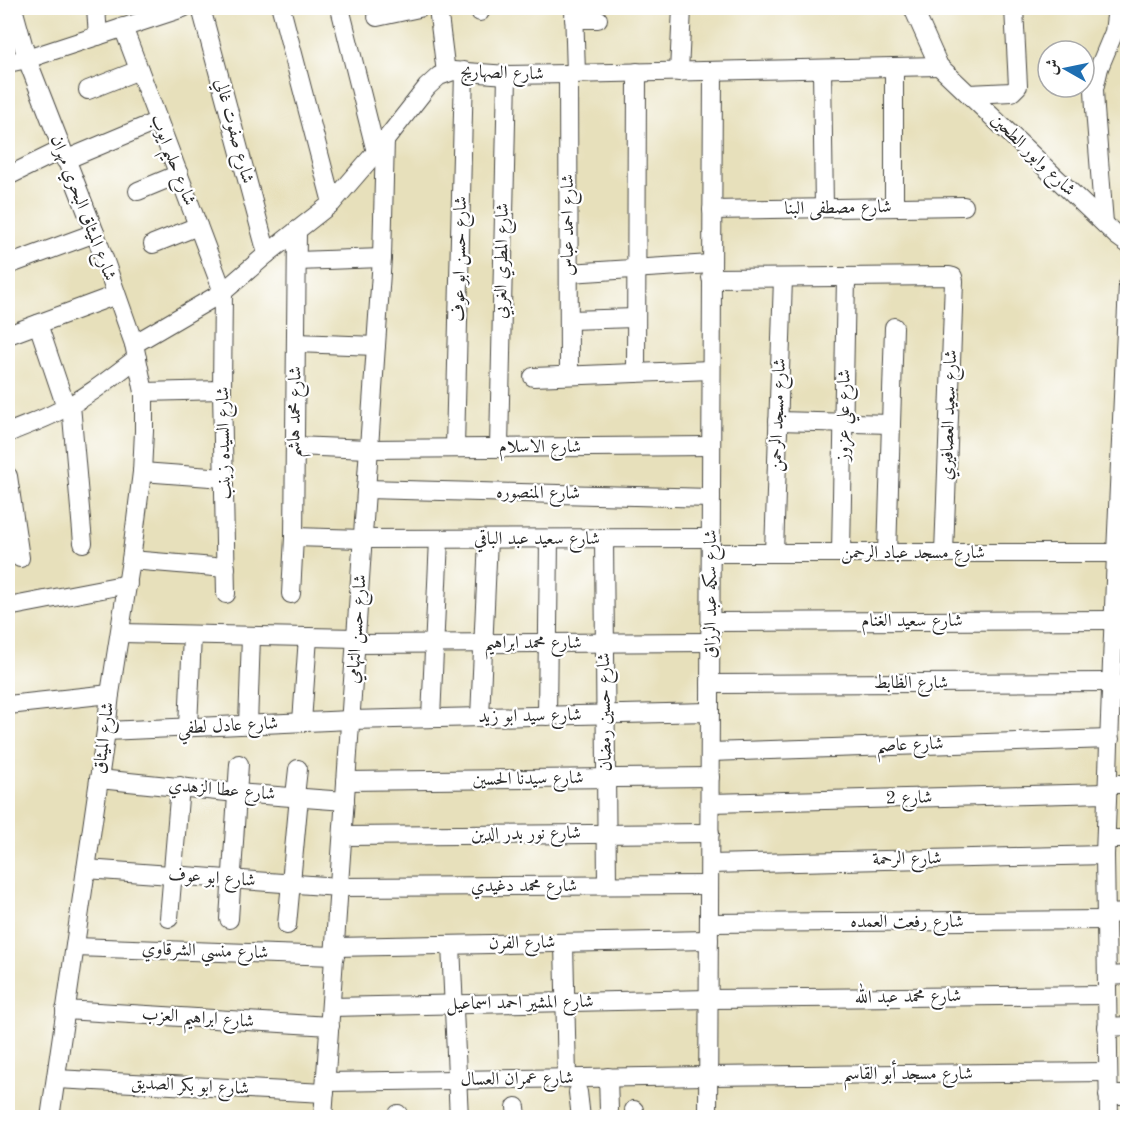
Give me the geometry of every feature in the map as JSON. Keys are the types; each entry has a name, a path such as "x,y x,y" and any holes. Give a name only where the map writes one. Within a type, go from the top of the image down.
{"street":[{"name":"شارع الميثاق البحري مهران","path":"13,8 27,60 95,233 136,351"},
{"path":"96,8 98,36"},
{"path":"8,63 27,60 98,36 159,11 183,8"},
{"name":"شارع صفوت غالي","path":"201,8 267,254"},
{"path":"281,8 332,203"},
{"name":"شارع حسن التهامي","path":"323,1118 382,258 380,146 340,8"},
{"path":"377,17 419,8"},
{"name":"شارع حسن ابو عوف","path":"438,8 455,72 455,447"},
{"path":"679,72 682,8"},
{"path":"913,8 939,66"},
{"path":"969,94 1012,92 1018,86 1014,8"},
{"path":"1104,223 1094,88 1099,68 1114,32 1117,8"},
{"path":"574,13 598,19"},
{"name":"شارع احمد عباس","path":"569,375 574,13"},
{"name":"شارع حليم ايوب","path":"123,27 223,292"},
{"name":"شارع الصهاريج","path":"8,433 55,414 98,388 136,351 223,292 332,203 427,87 439,76 455,72 507,75 939,66"},
{"name":"شارع وابور الطحين","path":"939,66 1104,223 1128,243"},
{"path":"894,67 894,207"},
{"path":"822,69 824,208"},
{"path":"88,90 139,70"},
{"name":"شارع سكه عبد الرزاق","path":"708,1118 713,71"},
{"path":"636,373 637,72"},
{"name":"شارع المطري الغربي","path":"499,447 507,75"},
{"path":"8,176 158,122"},
{"path":"138,191 178,174"},
{"name":"شارع مصطفى البنا","path":"712,210 964,206"},
{"path":"153,244 198,226"},
{"name":"شارع محمد هاشم","path":"291,594 294,537 297,230"},
{"path":"8,265 95,233"},
{"path":"297,261 382,258"},
{"path":"569,273 636,268 711,271 783,278 846,277"},
{"name":"شارع سعيد العصافيري","path":"846,277 953,277 944,553"},
{"name":"شارع علي عزوز","path":"841,553 846,277"},
{"name":"شارع مسجد الرحمن","path":"774,553 783,278"},
{"path":"1109,1118 1105,847 1110,739 1119,716 1112,682 1120,651 1114,620 1122,577 1116,553 1124,481 1128,285"},
{"name":"شارع السيده زينب","path":"223,292 222,390 226,594"},
{"path":"8,335 116,295"},
{"path":"569,320 636,318"},
{"path":"38,324 69,406 82,543"},
{"path":"887,553 894,327"},
{"path":"296,343 376,346"},
{"name":"شارع الميثاق","path":"50,1118 110,694 128,584 142,472 144,392 136,351"},
{"path":"533,377 711,370"},
{"path":"144,392 222,390"},
{"path":"778,421 891,424"},
{"name":"شارع الاسلام","path":"295,446 369,448 711,446"},
{"path":"142,472 224,478"},
{"path":"8,476 20,558"},
{"name":"شارع المنصوره","path":"366,489 711,498"},
{"name":"شارع سعيد عبد الباقي","path":"294,537 604,538 711,545"},
{"path":"547,716 549,538"},
{"name":"شارع حسين رمضان","path":"604,538 607,885"},
{"path":"431,718 439,539"},
{"path":"480,717 488,539"},
{"name":"شارع مسجد عباد الرحمن","path":"711,545 774,553 1116,553"},
{"path":"131,560 226,568"},
{"path":"8,607 128,584"},
{"name":"شارع سعيد الغنام","path":"711,622 1114,620"},
{"name":"شارع محمد ابراهيم","path":"121,633 308,637 434,644 710,642"},
{"path":"188,727 192,635"},
{"path":"248,725 251,636"},
{"path":"302,722 308,637"},
{"name":"شارع الظابط","path":"710,684 1112,682"},
{"path":"8,705 110,694"},
{"name":"شارع سيد ابو زيد","path":"350,720 710,712"},
{"name":"شارع عادل لطفي","path":"106,731 350,720"},
{"name":"شارع عاصم","path":"710,752 1110,739"},
{"path":"229,919 239,764"},
{"path":"287,925 298,770"},
{"name":"شارع سيدنا الحسين","path":"346,781 710,777"},
{"name":"شارع عطا الزهدي","path":"99,779 345,801"},
{"name":"شارع 2","path":"710,803 1108,789 1128,784"},
{"path":"169,918 180,786"},
{"name":"شارع نور بدر الدين","path":"343,836 710,833"},
{"name":"شارع الرحمة","path":"710,864 1105,847 1128,839"},
{"name":"شارع ابو عوف","path":"86,869 339,887"},
{"name":"شارع محمد دغيدي","path":"339,887 709,885"},
{"name":"شارع رفعت العمده","path":"709,931 1106,917 1128,913"},
{"name":"شارع الفرن","path":"335,951 451,945 564,943 709,931"},
{"path":"564,943 565,1002 573,1085 580,1118"},
{"path":"451,945 459,1118"},
{"name":"شارع منسي الشرقاوي","path":"75,947 335,951"},
{"path":"1107,976 1128,975"},
{"name":"شارع محمد عبد الله","path":"709,999 1106,995"},
{"name":"شارع المشير احمد اسماعيل","path":"331,1007 709,999"},
{"name":"شارع ابراهيم العزب","path":"65,1010 330,1026"},
{"path":"1107,1027 1128,1026"},
{"name":"شارع مسجد أبو القاسم","path":"708,1076 1108,1072"},
{"name":"شارع عمران العسال","path":"325,1088 457,1080 573,1085 608,1077 708,1076"},
{"path":"608,1077 609,1110"},
{"name":"شارع ابو بكر الصديق","path":"56,1079 325,1088"},
{"path":"1108,1095 1128,1095"}]}
